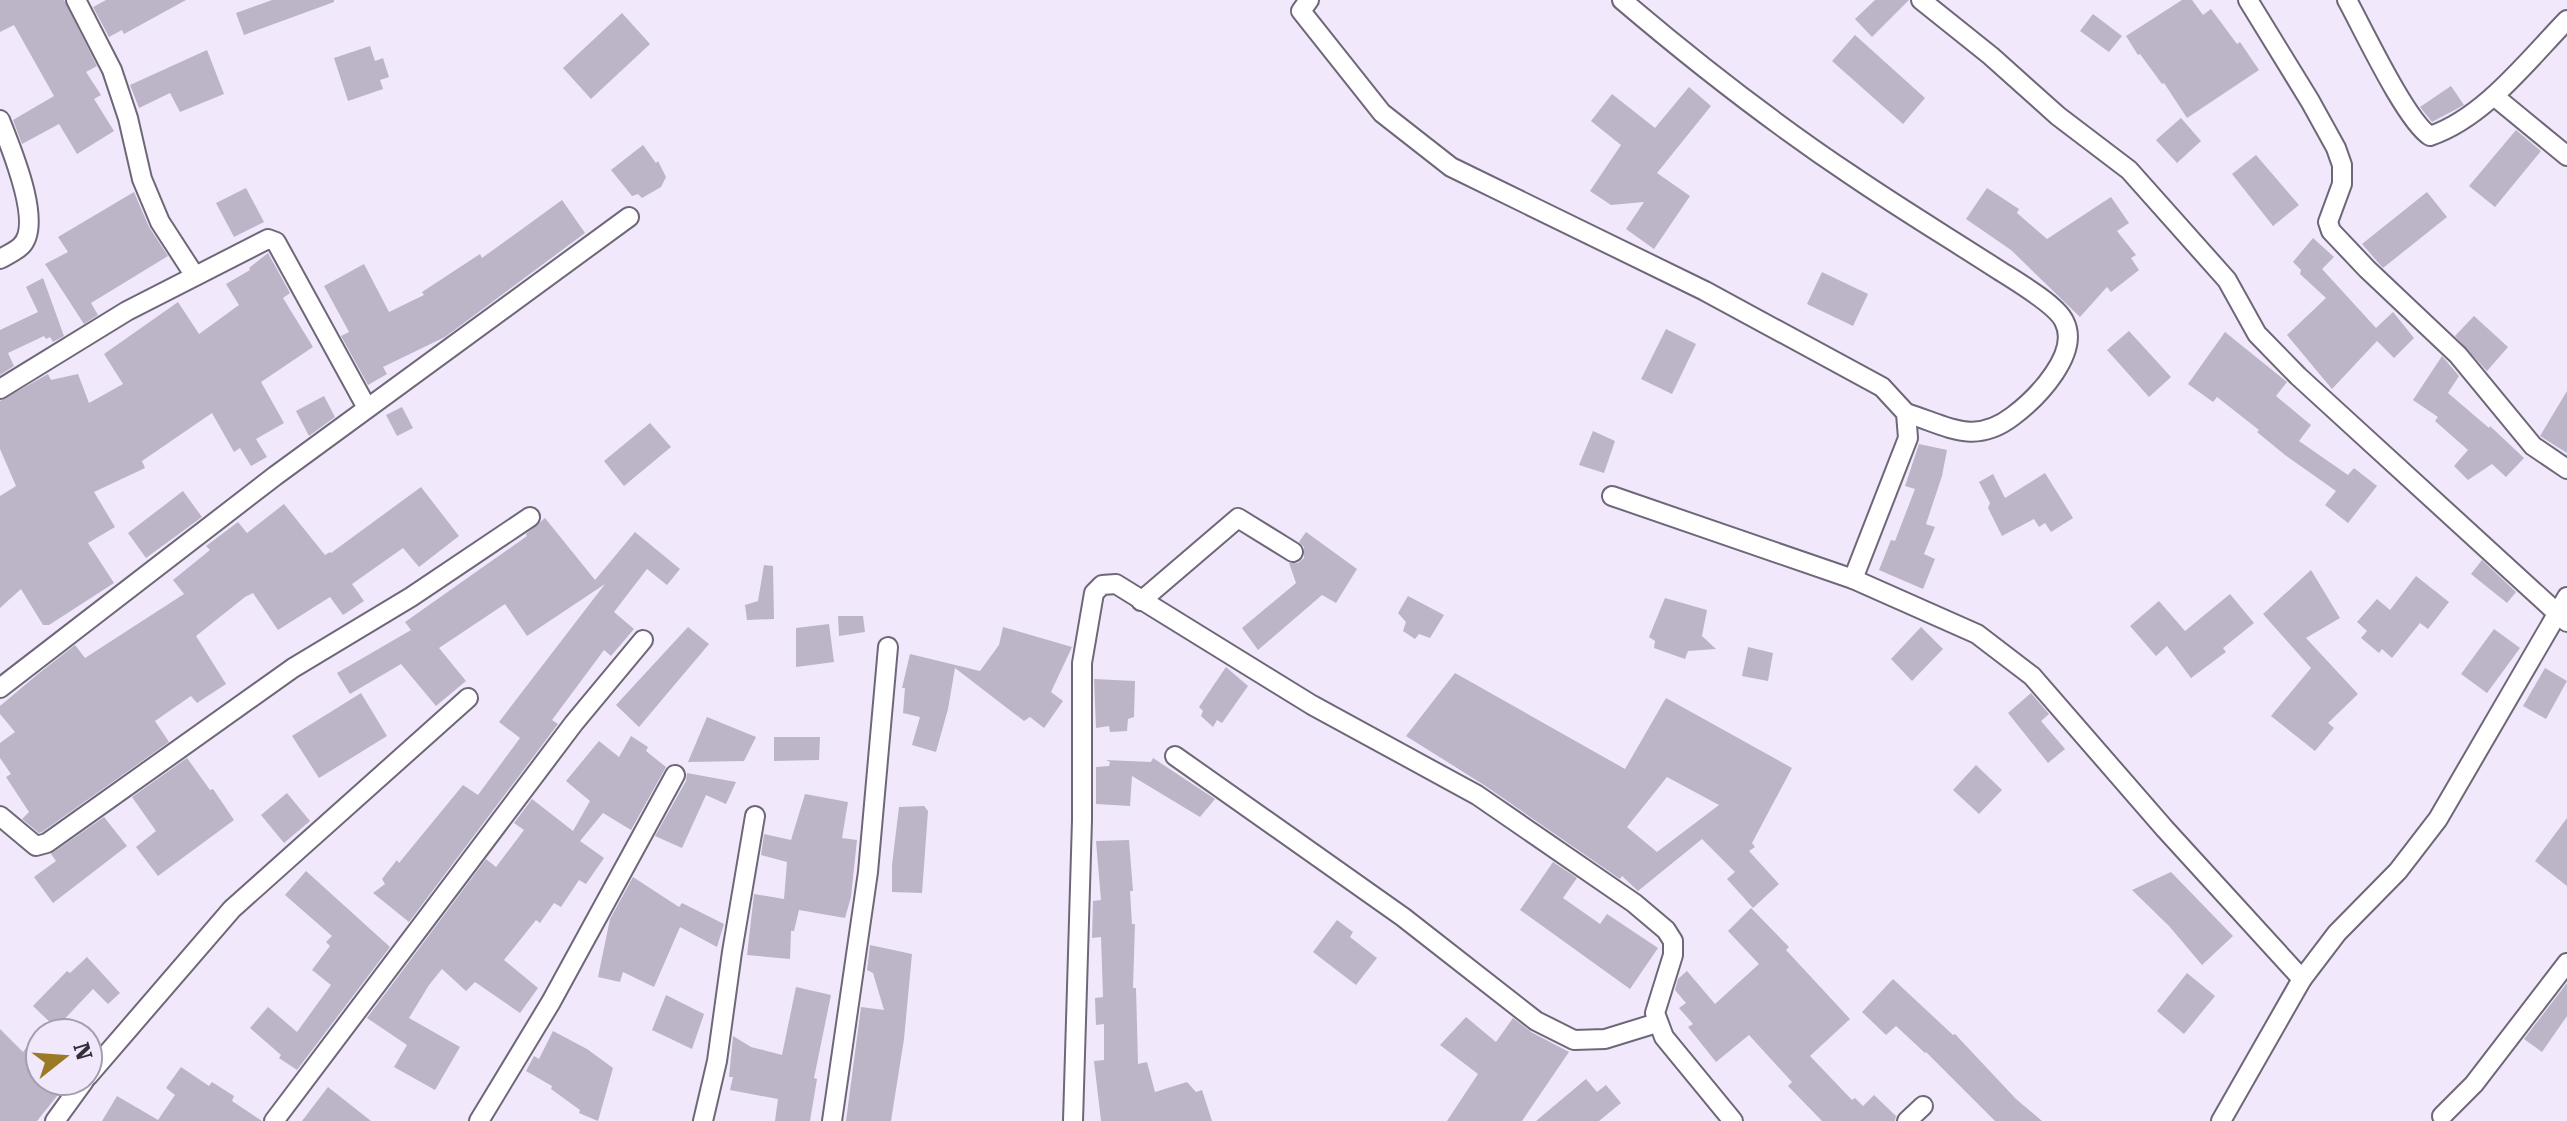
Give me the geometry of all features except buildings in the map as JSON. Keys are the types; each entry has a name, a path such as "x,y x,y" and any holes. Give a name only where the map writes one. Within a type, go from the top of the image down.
{"street":[{"path":"76,0 112,70 128,118 142,179 160,222 195,276"},
{"path":"1309,0 1301,11 1382,113 1451,167 1705,291 1882,387 1906,413 1972,434 1999,427 2028,404 2065,357 2068,338 2064,320 2037,295 1853,176 1699,66 1622,0"},
{"path":"1921,0 1970,38 2058,116 2129,170 2227,280 2257,334 2298,376 2562,619"},
{"path":"2248,0 2336,148 2342,165 2342,184 2328,222 2331,231 2458,355 2533,446 2567,469"},
{"path":"2347,0 2422,131 2430,136 2444,131 2494,96 2567,20"},
{"path":"2494,96 2567,156"},
{"path":"0,120 28,205 30,228 23,244 0,259"},
{"path":"0,688 275,476 629,217"},
{"path":"0,389 127,311 268,239 276,242 367,408"},
{"path":"1853,579 1908,438 1906,413"},
{"path":"1612,496 1853,579 1977,634 2032,676 2165,829 2302,979"},
{"path":"0,816 36,846 47,843 293,668 411,597 530,517"},
{"path":"1141,601 1238,518 1293,552"},
{"path":"1073,1121 1082,820 1082,663 1094,593 1102,585 1116,584 1312,705 1477,795 1634,903 1666,930 1673,941 1673,955 1655,1013 1657,1023 1664,1037 1733,1121"},
{"path":"2221,1121 2302,979 2337,933 2398,871 2438,819 2562,619 2567,597"},
{"path":"274,1121 574,723 643,640"},
{"path":"832,1121 868,872 888,647"},
{"path":"104,1057 232,909 468,698"},
{"path":"1175,756 1403,917 1536,1021 1574,1040 1605,1039 1657,1023"},
{"path":"479,1121 551,1002 675,775"},
{"path":"703,1121 717,1061 755,816"},
{"path":"2442,1116 2474,1084 2567,963"},
{"path":"55,1121 72,1097"},
{"path":"1907,1121 1923,1106"}]}
